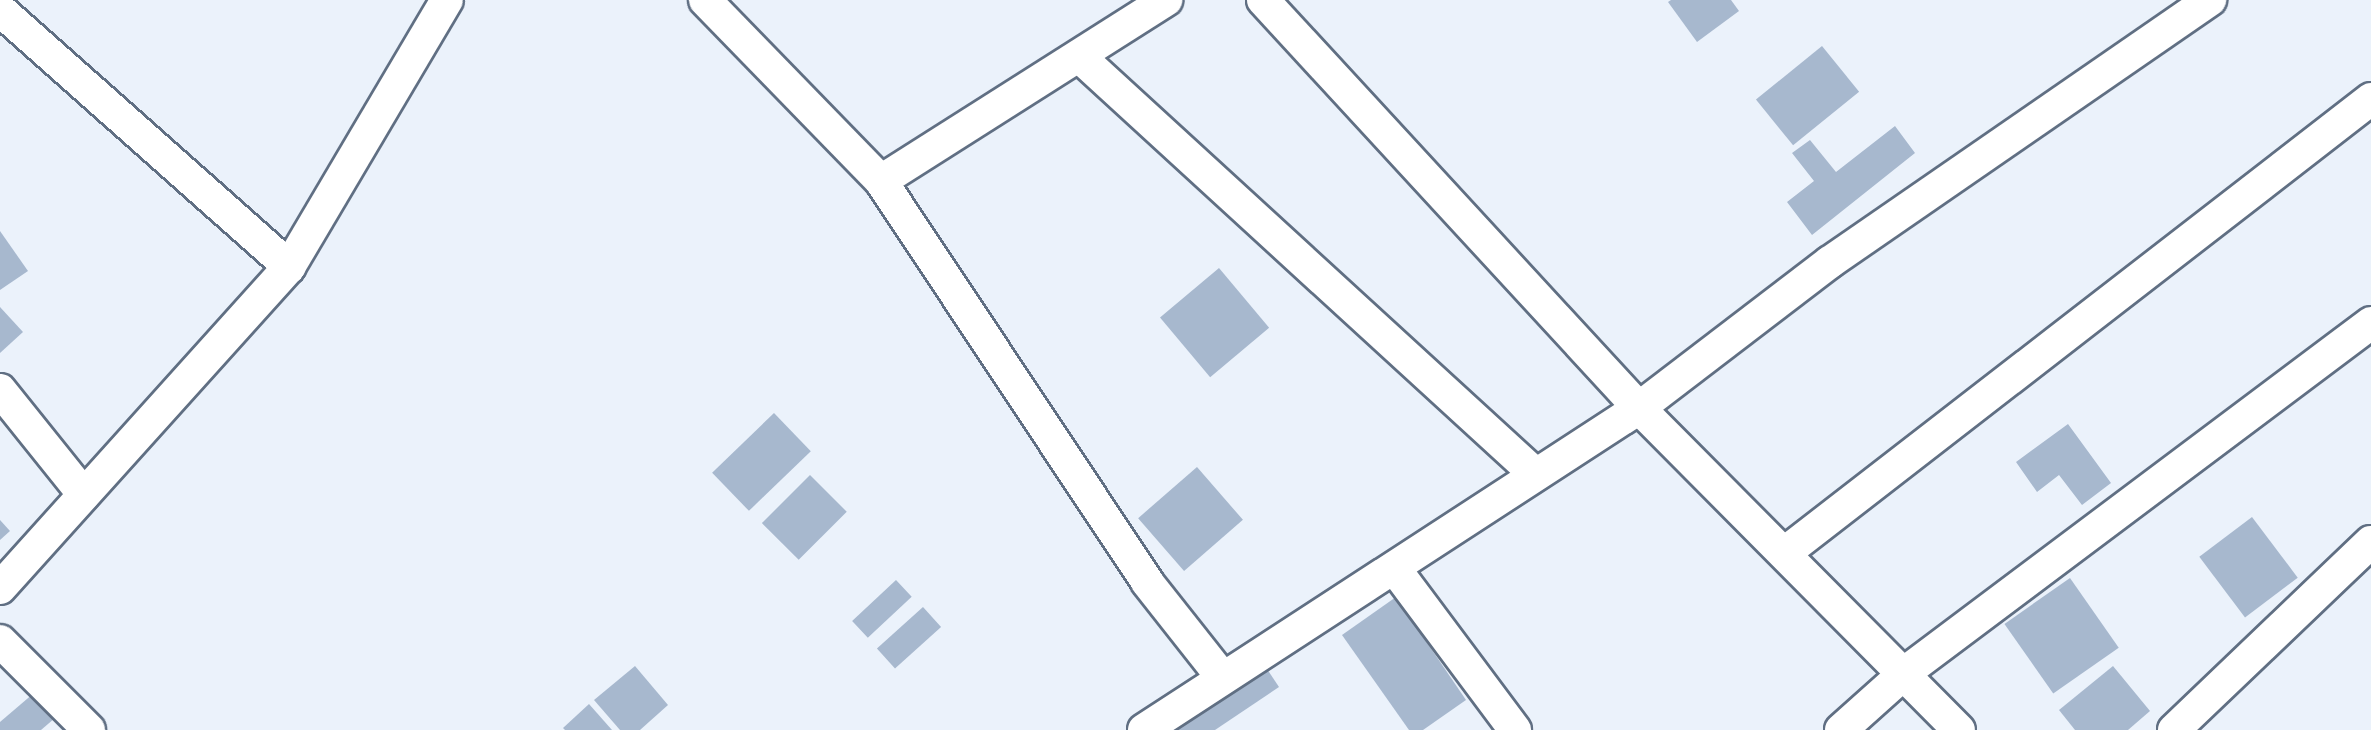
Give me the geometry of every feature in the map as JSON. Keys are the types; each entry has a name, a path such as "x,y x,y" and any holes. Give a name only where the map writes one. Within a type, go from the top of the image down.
{"street":[{"path":"0,588 290,267 447,0"},
{"path":"705,0 881,181 1147,582 1222,677"},
{"path":"881,181 1081,58 1166,0"},
{"path":"1263,0 1639,408 1907,671 1959,730"},
{"path":"1144,730 1222,677 1395,569 1533,472 1639,408 1830,262 2210,0"},
{"path":"0,10 290,267"},
{"path":"1081,58 1533,472"},
{"path":"1786,552 2371,99"},
{"path":"1841,730 1907,671 2371,323"},
{"path":"0,390 84,495"},
{"path":"2174,730 2371,542"},
{"path":"1395,569 1515,730"},
{"path":"0,641 89,730"}],"building":[{"path":"1671,0 1731,0 1739,11 1697,42 1668,2"},
{"path":"1822,46 1859,92 1793,145 1756,99"},
{"path":"1895,126 1915,153 1812,235 1787,202 1814,181 1792,153 1810,140 1836,172"},
{"path":"0,231 28,271 0,290"},
{"path":"1219,268 1269,328 1210,377 1160,317"},
{"path":"0,307 23,332 0,353"},
{"path":"774,413 811,451 749,511 712,473"},
{"path":"2068,424 2111,483 2082,505 2059,475 2037,492 2016,462"},
{"path":"1197,467 1243,520 1184,571 1138,518"},
{"path":"810,475 847,512 799,560 762,523"},
{"path":"2252,517 2298,578 2245,617 2199,557"},
{"path":"0,520 10,531 0,540"},
{"path":"2070,578 2119,648 2053,694 2004,624"},
{"path":"896,580 912,597 868,638 852,621"},
{"path":"1396,597 1466,700 1423,730 1409,730 1342,635"},
{"path":"923,607 941,627 895,669 877,648"},
{"path":"635,666 668,705 640,730 620,730 594,700"},
{"path":"1265,666 1279,687 1215,730 1168,730"},
{"path":"2113,666 2150,711 2128,730 2075,730 2059,710"},
{"path":"41,687 62,712 41,730 0,730 0,722"},
{"path":"589,704 612,730 565,730 563,728"}]}
